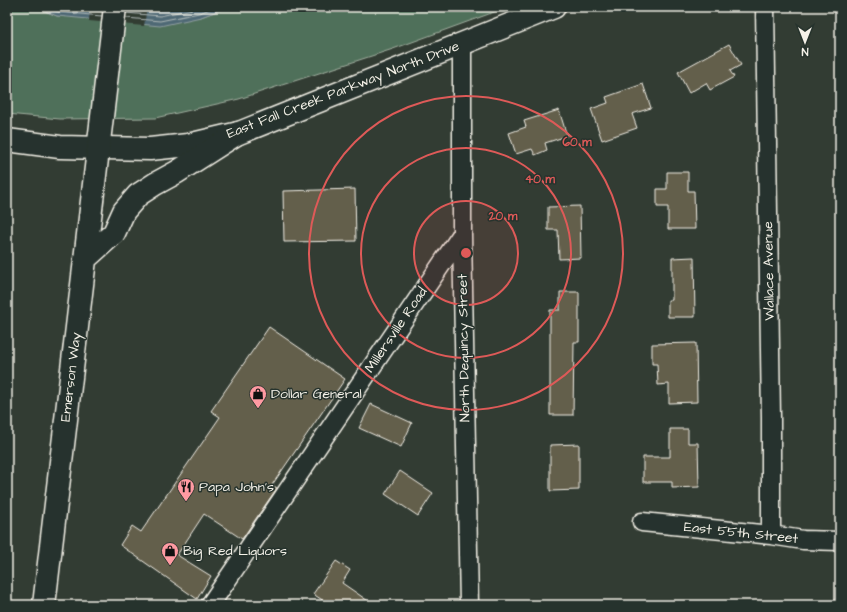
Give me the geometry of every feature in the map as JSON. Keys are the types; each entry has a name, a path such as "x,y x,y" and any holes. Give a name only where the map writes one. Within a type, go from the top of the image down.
{"main road":[{"name":"Emerson Way","path":"44,605 115,7"},
{"name":"East Fall Creek Parkway North Drive","path":"7,140 60,148 150,149 188,145 238,133 554,7"},
{"path":"85,259 114,233 124,212 138,196 238,133"}],"street":[{"name":"Wallace Avenue","path":"765,7 771,418 771,535"},
{"name":"North Dequincy Street","path":"462,44 462,234 468,605"},
{"name":"Millersville Road","path":"210,605 462,234"},
{"name":"East 55th Street","path":"642,522 771,535 803,540 840,541"}],"green space":[{"path":"7,7 35,7 57,16 201,17 228,7 508,7 393,49 239,99 155,118 60,119 7,114"}],"water":[{"path":"35,7 228,7 201,17 160,26 57,16"}],"pier":[{"path":"90,7 147,7 144,26 89,21"}],"building":[{"path":"729,44 741,65 730,71 734,77 710,90 706,83 689,93 678,72"},
{"path":"643,84 651,108 632,114 637,128 602,140 591,109 608,103 606,97"},
{"path":"559,110 567,136 545,143 547,150 535,155 532,149 516,154 509,133 526,127 524,121"},
{"path":"667,172 688,172 688,191 694,191 695,229 668,229 668,207 657,207 657,189 667,189"},
{"path":"355,189 356,241 284,242 283,191"},
{"path":"580,206 581,258 559,259 558,230 548,230 548,207"},
{"path":"694,257 695,317 668,317 668,300 672,300 672,258"},
{"path":"560,292 579,292 579,342 574,342 573,415 550,415 550,310 560,310"},
{"path":"269,327 345,379 272,485 277,488 242,539 204,514 177,555 211,576 197,599 120,545 132,526 141,532 220,417 211,411"},
{"path":"696,343 697,402 669,403 669,384 658,385 657,364 652,364 652,344"},
{"path":"371,404 412,423 401,447 359,428"},
{"path":"670,429 688,429 688,443 698,443 699,487 672,488 672,482 643,482 643,457 670,457"},
{"path":"579,444 579,490 550,491 550,445"},
{"path":"400,471 433,493 418,516 385,494"},
{"path":"336,561 350,570 342,583 374,605 330,605 313,594"}],"place":[{"name":"Dollar General","path":"258,409"},
{"name":"Papa John's","path":"186,502"},
{"name":"Big Red Liquors","path":"170,566"}]}
